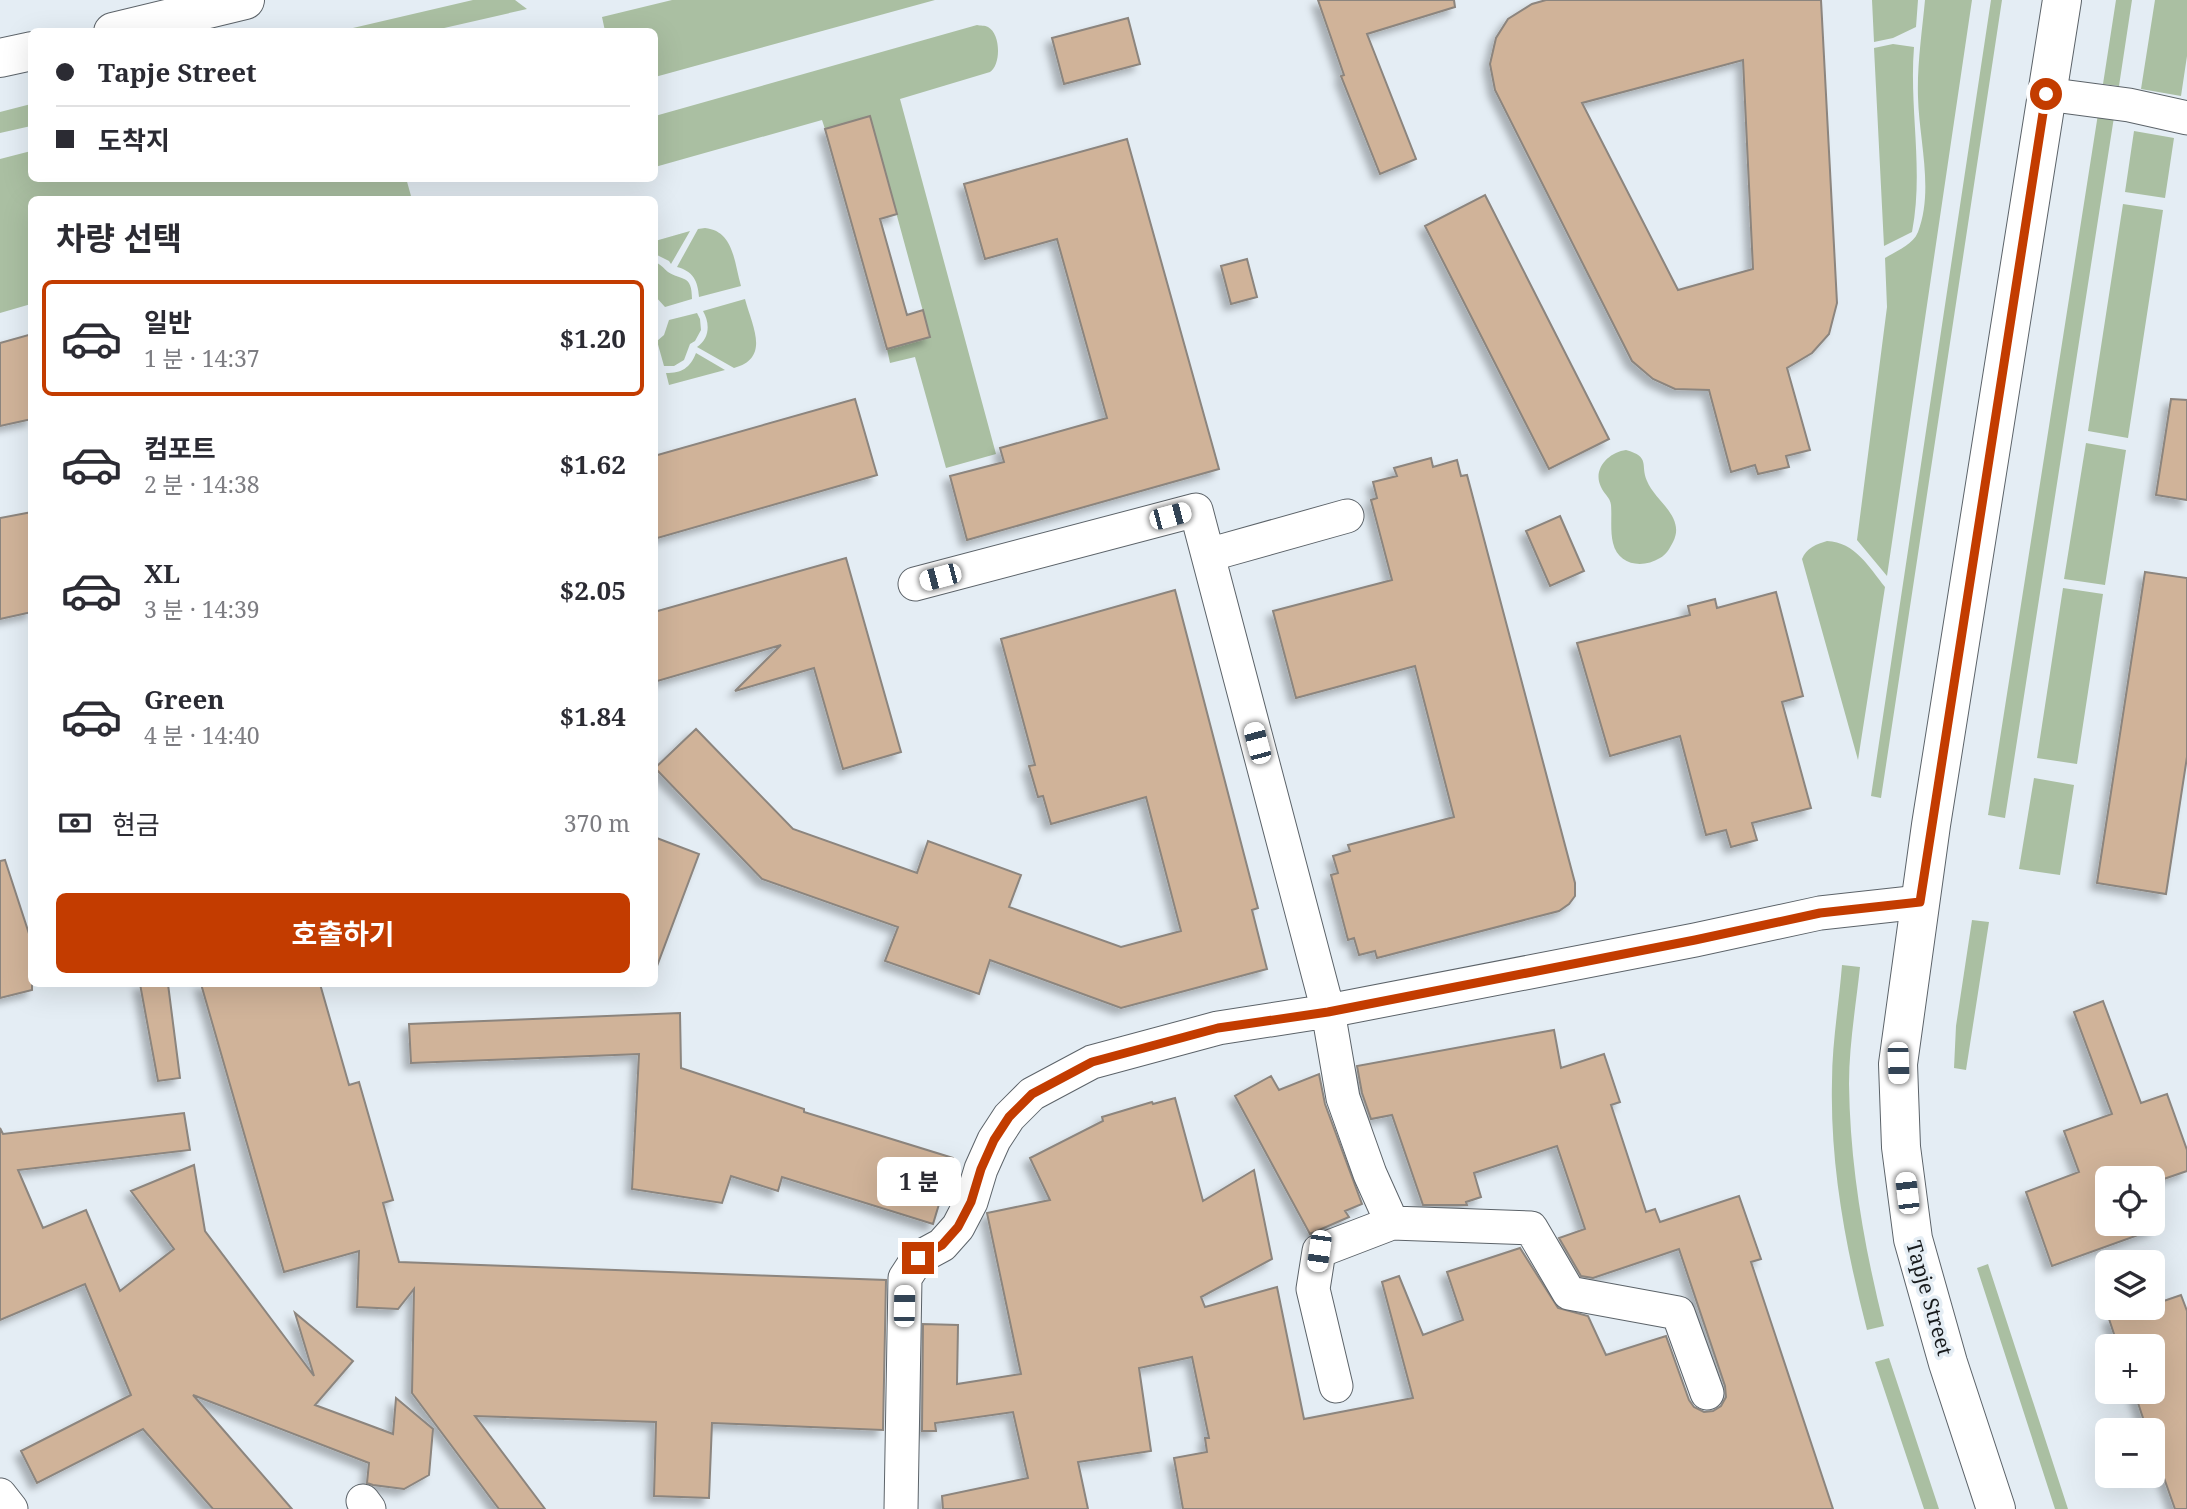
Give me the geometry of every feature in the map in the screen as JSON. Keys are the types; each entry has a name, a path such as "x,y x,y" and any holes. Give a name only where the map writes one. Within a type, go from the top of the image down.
{"main road":[{"path":"130,28 245,0"},
{"name":"Tapje Street","path":"1996,1509 1948,1363 1913,1239 1901,1147 1898,1063 1920,902 2062,0"},
{"path":"0,58 28,52"}],"street":[{"path":"2046,94 2129,105 2187,118"},
{"path":"915,584 1196,509 1328,1012 1343,1098 1370,1174 1392,1223"},
{"path":"1208,555 1347,516"},
{"path":"901,1509 905,1278 918,1258 942,1245 958,1227 971,1202 981,1169 994,1140 1009,1117 1032,1094 1092,1062 1218,1028 1328,1012 1820,913 1920,902"},
{"path":"1335,1386 1314,1289 1319,1251 1392,1223 1531,1228 1569,1293 1678,1314 1707,1393"},
{"path":"0,1495 10,1509"}],"green space":[{"path":"473,0 515,0 527,9 444,28 353,28"},
{"path":"672,0 935,0 658,76 658,28 604,28 602,17"},
{"path":"1872,0 1918,0 1916,27 1893,38 1874,42"},
{"path":"1925,0 1972,0 1887,576 1857,540 1887,307 1885,258 1916,237 1923,216 1925,182 1918,85"},
{"path":"1991,0 2002,0 1881,798 1871,796"},
{"path":"2116,0 2132,0 2119,86 2103,84"},
{"path":"2155,0 2187,0 2187,56 2181,96 2141,89"},
{"path":"977,25 987,26 992,31 997,42 998,57 990,72 900,99 996,454 946,468 915,357 890,363 887,349 930,337 870,117 825,129 822,120 658,166 658,115"},
{"path":"1893,44 1914,47 1917,186 1912,232 1884,246 1874,48"},
{"path":"28,105 28,127 0,133 0,112"},
{"path":"2098,114 2114,117 2005,818 1988,815"},
{"path":"2134,131 2174,138 2165,198 2125,192"},
{"path":"28,152 28,182 407,182 411,196 28,196 28,305 0,313 0,159"},
{"path":"2123,204 2163,210 2128,438 2088,431"},
{"path":"698,229 715,230 727,241 741,286 699,297 694,278 677,267"},
{"path":"690,231 671,264 658,256 658,240"},
{"path":"658,264 688,282 692,291 692,299 665,307 658,299"},
{"path":"745,299 754,330 756,349 752,357 734,368 697,347 708,330 703,311"},
{"path":"697,313 701,330 690,344 684,360 674,366 664,366 658,340 664,335 669,320"},
{"path":"696,353 725,370 669,385 666,373 685,369"},
{"path":"2086,443 2126,450 2105,585 2064,579"},
{"path":"1626,450 1642,459 1647,481 1676,525 1676,533 1668,551 1660,558 1646,563 1625,560 1616,550 1613,543 1610,502 1599,480 1600,468 1604,462 1614,454"},
{"path":"1827,541 1837,542 1853,551 1885,587 1858,760 1802,559 1809,549"},
{"path":"2063,588 2103,594 2077,764 2037,758"},
{"path":"2034,778 2074,785 2060,875 2019,869"},
{"path":"1972,920 1989,922 1966,1070 1954,1068 1956,1026"},
{"path":"1842,965 1860,967 1850,1055 1852,1145 1859,1206 1884,1326 1867,1330 1846,1238 1834,1145 1832,1067"},
{"path":"1988,1264 2068,1509 2055,1509 1977,1268"},
{"path":"1889,1358 1939,1509 1924,1509 1875,1362"}],"building":[{"path":"1318,0 1454,0 1455,7 1367,34 1416,159 1380,174 1341,76 1344,75"},
{"path":"1546,0 1821,0 1837,303 1829,334 1812,353 1787,368 1810,450 1786,456 1789,467 1758,474 1755,465 1731,472 1709,390 1675,389 1653,379 1632,361 1495,90 1490,64 1496,38 1508,19 1532,4","holes":["1743,60 1753,269 1678,290 1582,103"]},
{"path":"1128,18 1140,64 1064,84 1052,38"},
{"path":"870,116 897,214 880,219 907,315 923,310 930,337 887,349 825,129"},
{"path":"1127,139 1219,469 967,540 950,476 1004,462 1000,448 1107,418 1057,239 985,259 964,184"},
{"path":"1485,195 1609,439 1549,469 1425,226"},
{"path":"1247,259 1257,297 1231,304 1221,266"},
{"path":"28,335 28,420 0,426 0,343"},
{"path":"855,399 877,475 658,538 658,455"},
{"path":"2171,399 2187,400 2187,500 2156,495"},
{"path":"1431,458 1433,467 1457,460 1461,476 1467,475 1575,883 1575,896 1559,911 1377,958 1375,951 1359,955 1354,938 1348,940 1331,875 1338,873 1333,856 1350,851 1348,845 1454,817 1415,666 1296,698 1273,611 1392,580 1371,500 1377,498 1373,482 1397,476 1394,468"},
{"path":"28,513 28,613 0,619 0,518"},
{"path":"1560,516 1584,571 1550,586 1526,531"},
{"path":"846,558 901,752 843,769 814,668 735,691 781,645 658,681 658,611"},
{"path":"2145,572 2187,578 2187,757 2166,894 2097,883"},
{"path":"1175,590 1258,908 1252,910 1267,969 1121,1008 990,960 979,994 885,961 898,927 762,879 658,771 658,765 696,729 793,829 917,873 928,841 1021,875 1009,907 1121,947 1181,931 1146,797 1051,824 1043,796 1038,797 1029,766 1035,765 1001,639"},
{"path":"1776,592 1803,696 1782,702 1811,808 1752,823 1757,840 1731,847 1726,830 1706,835 1680,736 1610,756 1577,643 1690,615 1688,606 1715,599 1717,608"},
{"path":"658,839 699,854 658,963"},
{"path":"5,860 28,931 28,987 32,987 32,990 0,998 0,861"},
{"path":"141,987 168,987 180,1078 158,1081"},
{"path":"202,987 321,987 349,1085 359,1082 393,1200 383,1203 399,1262 886,1280 883,1430 712,1423 709,1498 654,1496 656,1422 475,1416 545,1509 499,1509 412,1393 414,1289 398,1309 357,1307 359,1251 284,1272"},
{"path":"2103,1001 2141,1103 2167,1094 2187,1150 2187,1171 2165,1179 2165,1166 2095,1166 2095,1236 2136,1236 2052,1266 2026,1192 2079,1172 2064,1131 2112,1114 2074,1012"},
{"path":"680,1013 681,1068 804,1109 804,1112 953,1158 933,1224 782,1177 778,1191 731,1176 722,1203 632,1189 639,1054 411,1063 409,1024"},
{"path":"1554,1030 1561,1068 1604,1054 1620,1102 1611,1105 1646,1212 1655,1209 1660,1222 1739,1196 1761,1259 1751,1262 1833,1509 1183,1509 1174,1458 1207,1452 1205,1438 1209,1438 1192,1357 1139,1368 1151,1451 1078,1462 1088,1509 943,1509 942,1496 1028,1478 1013,1412 935,1423 936,1431 922,1431 923,1324 958,1325 957,1384 1021,1374 987,1213 1050,1200 1030,1158 1103,1121 1102,1117 1175,1098 1203,1201 1254,1170 1272,1259 1201,1297 1205,1307 1277,1287 1304,1419 1413,1398 1382,1282 1399,1276 1423,1335 1463,1320 1447,1272 1520,1248 1558,1308 1588,1316 1606,1355 1666,1336 1694,1407 1704,1412 1721,1406 1726,1397 1725,1386 1679,1249 1593,1278 1581,1276 1559,1238 1585,1229 1557,1146 1474,1173 1481,1197 1466,1202 1467,1205 1423,1205 1392,1115 1371,1119 1357,1066"},
{"path":"1319,1074 1325,1104 1362,1204 1345,1211 1349,1217 1310,1234 1235,1096 1271,1076 1279,1090"},
{"path":"184,1113 190,1150 18,1170 43,1228 86,1210 120,1291 174,1249 131,1191 194,1165 205,1231 314,1376 295,1313 353,1361 315,1405 393,1434 396,1398 433,1429 429,1475 404,1489 367,1483 369,1463 193,1395 292,1509 213,1509 143,1429 37,1483 21,1451 131,1395 85,1284 0,1320 0,1128 3,1134"},
{"path":"2181,1295 2187,1311 2187,1509 2175,1509 2165,1481 2165,1418 2143,1418 2138,1404 2165,1404 2165,1334 2114,1334 2109,1320 2165,1320 2165,1301"}],"route":[{"path":"918,1258 942,1245 958,1227 971,1202 981,1169 994,1140 1009,1117 1032,1094 1092,1062 1218,1028 1328,1012 1820,913 1920,902 2046,94"}]}
